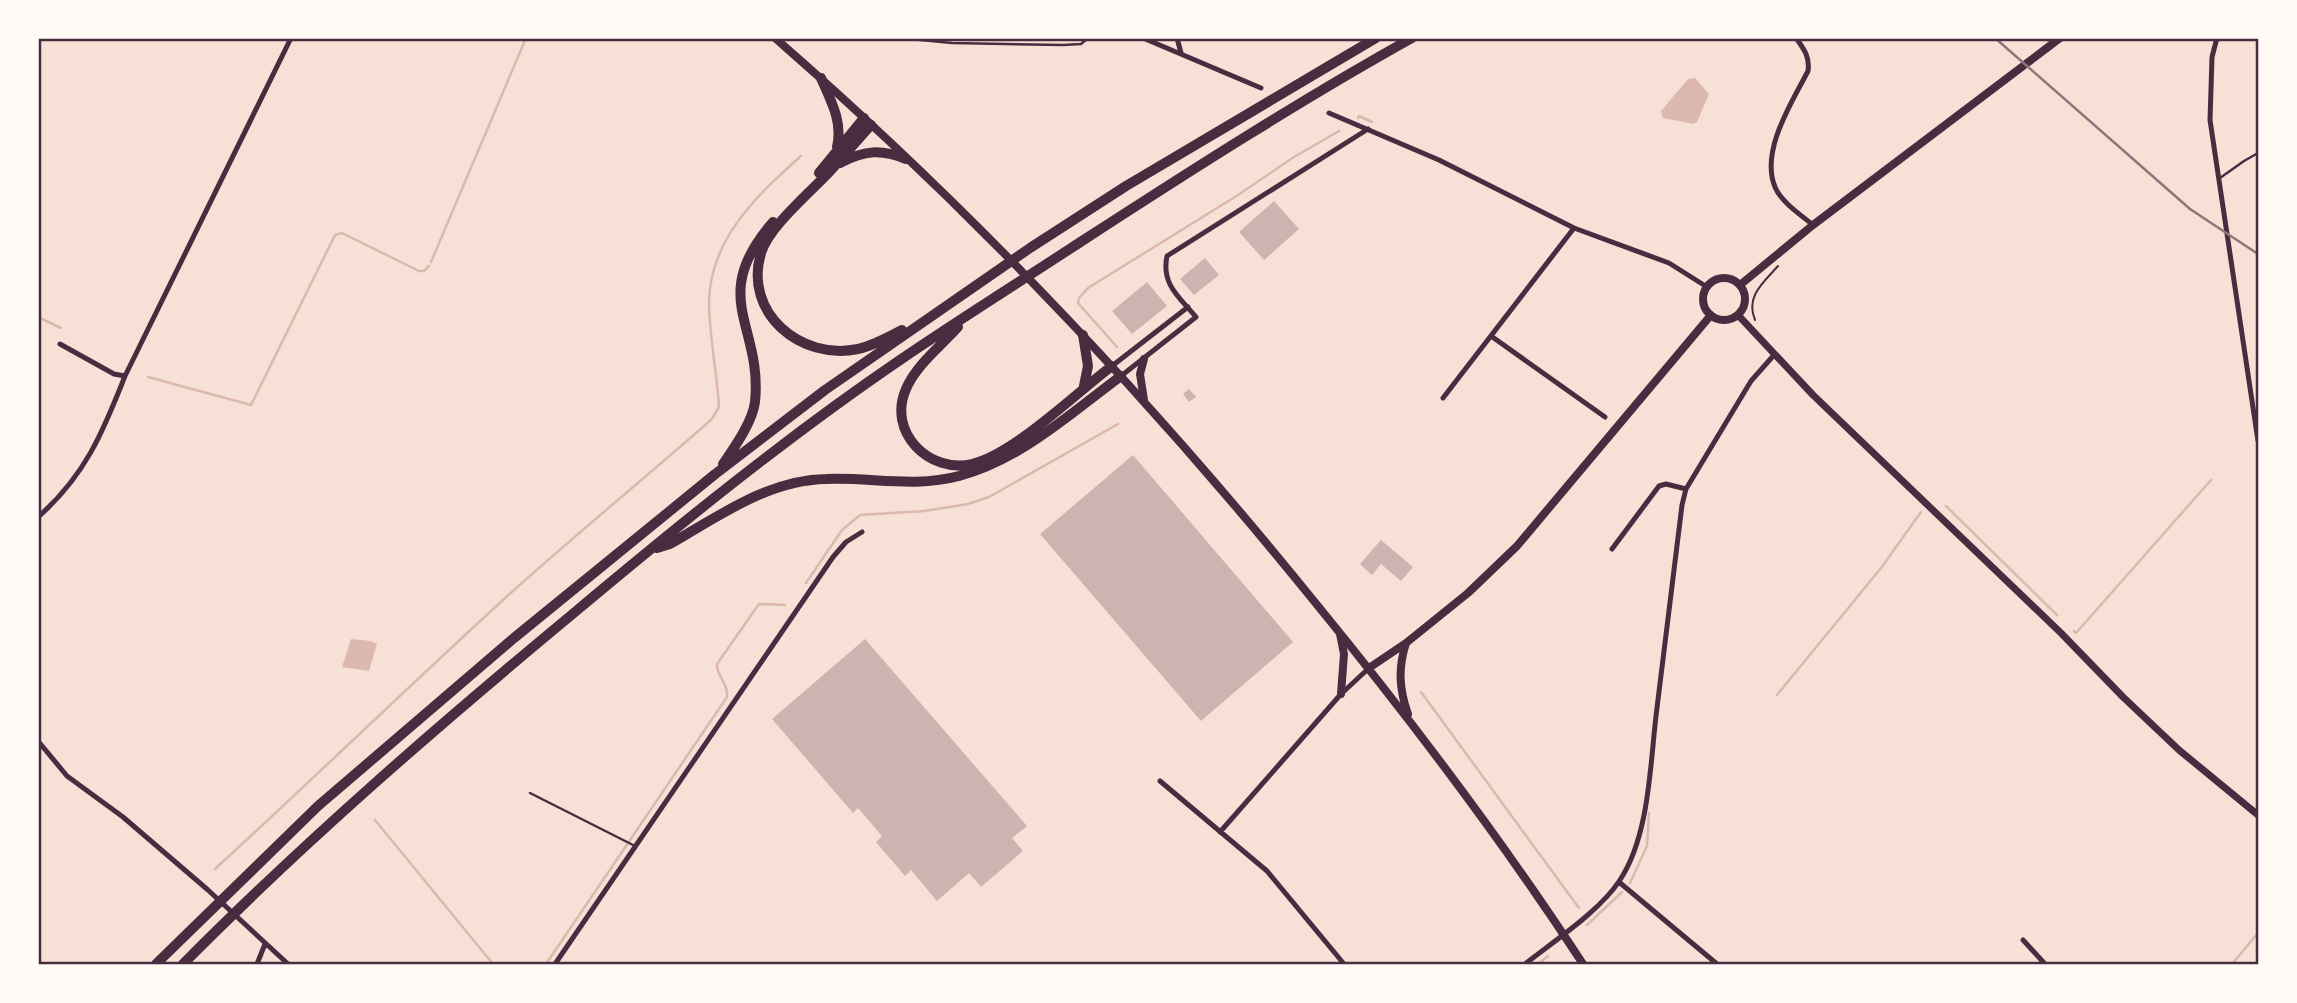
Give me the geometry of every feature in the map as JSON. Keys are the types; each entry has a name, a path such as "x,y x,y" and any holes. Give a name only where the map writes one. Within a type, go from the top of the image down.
{"highway":[{"path":"156,964 328,797 514,638 714,475 825,390 1030,248 1126,186 1376,38"},
{"path":"183,964 467,701 647,552 819,418 899,360 1246,136 1412,38"},
{"path":"821,78 836,111 839,138 836,151"},
{"path":"868,121 834,167 774,230 761,251 757,277 761,303 778,327 798,340 823,350 857,349 892,336 943,309"},
{"path":"714,475 740,440 755,404 755,374 740,298 743,271 761,235 826,167 836,151 868,121"},
{"path":"834,167 868,152 886,151 906,159"},
{"path":"970,314 922,365 905,390 902,414 904,426 914,444 936,462 958,466 991,457 1030,432 1112,366"},
{"path":"1083,335 1088,366 1084,387"},
{"path":"647,552 670,544 757,496 791,483 827,478 912,484 940,481 983,468 1043,433 1121,376"}],"main road":[{"path":"775,38 868,121 1083,335 1145,402 1266,542 1369,668 1552,917 1583,964"},
{"path":"1740,285 1813,225 2060,38"},
{"path":"1727,278 1740,285 1745,304 1738,315 1725,320 1711,315 1703,299 1707,287 1727,278"},
{"path":"1369,668 1406,643 1468,593 1517,546 1711,315"},
{"path":"1144,359 1140,374 1145,402"},
{"path":"1339,631 1344,654 1341,694"},
{"path":"1406,643 1399,674 1401,694 1409,720"}],"street":[{"path":"38,517 60,498 81,471 291,38"},
{"path":"1143,38 1261,88"},
{"path":"1177,38 1181,53"},
{"path":"1796,38 1806,52 1808,71 1776,133 1772,173 1775,188 1781,196 1813,225"},
{"path":"2217,38 2209,89 2210,120 2259,441"},
{"path":"1329,113 1439,160 1574,228 1669,263 1707,287"},
{"path":"1121,376 1196,317 1169,285 1163,271 1167,256 1368,129"},
{"path":"1444,398 1574,228"},
{"path":"1112,366 1188,307"},
{"path":"1738,315 1774,355 1786,362 1935,514 2132,706 2177,748 2259,815"},
{"path":"1491,336 1605,417"},
{"path":"61,344 114,374 125,376"},
{"path":"1525,964 1590,912 1619,882 1630,862 1648,786 1686,489 1751,381 1774,355"},
{"path":"1612,549 1659,486 1666,484 1686,489"},
{"path":"555,964 834,556 846,542 862,532"},
{"path":"1220,832 1341,694 1369,668"},
{"path":"38,741 67,776 123,817 288,964"},
{"path":"1160,780 1267,871 1344,964"},
{"path":"1619,882 1717,964"},
{"path":"2023,940 2045,964"},
{"path":"257,964 265,944"}],"lane":[{"path":"899,38 952,43 1063,45 1082,44 1088,38"},
{"path":"2218,180 2259,153"},
{"path":"530,793 635,846"}],"path":[{"path":"1754,320 1752,303 1759,285"}],"shaded area":[{"path":"1695,78 1709,94 1697,122 1694,124 1663,118 1661,111 1688,79"},
{"path":"351,639 377,644 369,671 342,667"}],"building":[{"path":"1274,201 1299,229 1264,260 1239,232"},
{"path":"1205,258 1219,275 1194,295 1180,279"},
{"path":"1147,282 1167,306 1132,334 1112,311"},
{"path":"1189,389 1196,397 1189,402 1183,394"},
{"path":"1133,455 1293,642 1201,721 1040,534"},
{"path":"1381,540 1413,567 1401,581 1381,564 1372,575 1360,564"},
{"path":"865,639 1027,826 1012,838 1023,851 981,887 969,873 937,901 911,870 905,876 876,842 882,836 858,808 853,813 772,719"}],"waterway":[{"path":"431,262 526,38"},
{"path":"1358,118 1359,116 1372,122"},
{"path":"1117,347 1078,303 1088,288 1339,131"},
{"path":"215,869 503,600 712,419 719,407 709,306 717,261 726,241 752,204 801,156"},
{"path":"148,377 251,405 335,235 342,233 419,271 424,271 429,266"},
{"path":"38,317 61,328"},
{"path":"806,583 842,530 860,515 924,511 968,504 989,497 1118,424"},
{"path":"2074,631 2076,633 2211,480"},
{"path":"1946,506 2057,615"},
{"path":"1777,695 1881,568 1921,512"},
{"path":"546,964 727,697 717,664 759,604 785,605"},
{"path":"1421,692 1579,908"},
{"path":"1630,883 1647,846 1649,813"},
{"path":"375,820 493,964"},
{"path":"1587,925 1622,892"},
{"path":"2232,964 2258,933"},
{"path":"1538,964 1548,956"}],"railway":[{"path":"1995,38 2190,209 2258,254"}]}
